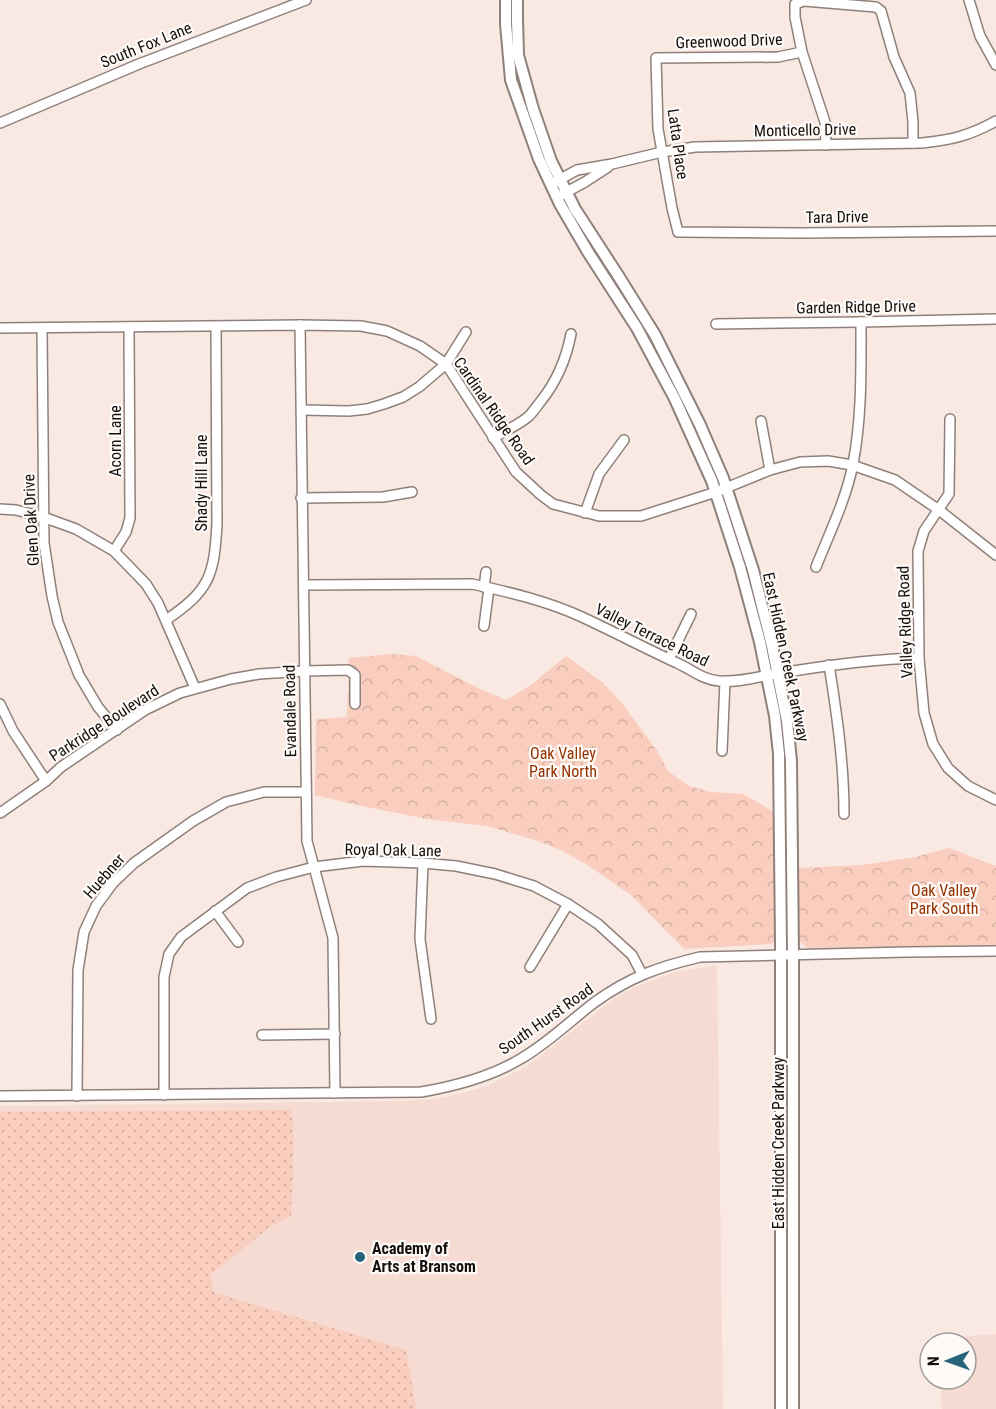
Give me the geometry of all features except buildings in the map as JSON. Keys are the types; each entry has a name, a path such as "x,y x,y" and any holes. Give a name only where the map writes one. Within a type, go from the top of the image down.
{"main road":[{"name":"East Hidden Creek Parkway","path":"506,0 512,80 539,159 619,276 654,335 700,425 723,478 720,490 753,570 772,674 787,721 791,761 782,1393 777,1402 779,1409"},
{"name":"East Hidden Creek Parkway","path":"517,0 518,55 555,181"},
{"name":"East Hidden Creek Parkway","path":"787,956 793,1409"}],"street":[{"name":"South Fox Lane","path":"0,123 139,64 306,0"},
{"path":"969,0 980,36 996,65"},
{"path":"826,145 825,122 802,52 795,17 795,4 804,1 876,8 881,11 894,57 910,93 913,143"},
{"name":"Greenwood Drive","path":"656,58 778,57 802,52"},
{"name":"Latta Place","path":"656,58 658,129 678,232"},
{"name":"Monticello Drive","path":"555,181 577,170 695,147 948,141 976,132 996,121"},
{"name":"Monticello Drive","path":"562,195 612,164"},
{"name":"Tara Drive","path":"678,232 996,231"},
{"name":"Garden Ridge Drive","path":"716,324 996,319"},
{"path":"816,567 843,499 852,465 861,396 861,322"},
{"name":"Cardinal Ridge Road","path":"0,328 300,325 361,326 387,331 420,346 446,364 516,472 553,504 599,516 641,516 720,490 770,470 800,462 828,461 852,465 895,480 939,510 996,555"},
{"name":"Evandale Road","path":"300,325 307,841 333,938 335,1093"},
{"name":"Glen Oak Drive","path":"42,327 44,543 58,622 79,675 98,707 117,730"},
{"name":"Acorn Lane","path":"114,551 126,531 130,518 129,327"},
{"name":"Shady Hill Lane","path":"166,620 186,607 201,591 210,575 215,554 217,524 216,327"},
{"path":"302,410 367,409 403,397 419,387 446,364 466,332"},
{"path":"493,438 529,416 548,392 563,364 571,334"},
{"name":"Valley Ridge Road","path":"950,419 949,494 924,531 918,551 919,658 924,713 933,744 948,768 968,786 996,800"},
{"path":"760,421 770,470"},
{"path":"585,513 599,474 624,440"},
{"path":"302,498 383,497 412,492"},
{"path":"0,509 16,510 43,517 76,529 114,551 146,584 158,603 195,688"},
{"path":"484,626 486,572"},
{"name":"Valley Terrace Road","path":"304,585 472,584 525,597 579,616 701,676 718,681 737,681 829,665 889,658 919,658"},
{"path":"669,659 691,614"},
{"path":"829,665 840,739 844,814"},
{"name":"Parkridge Boulevard","path":"0,813 46,781 61,767 145,710 195,688 259,674 348,670 355,675 355,704"},
{"path":"722,751 725,681"},
{"path":"0,704 13,731 46,781"},
{"name":"Huebner","path":"77,1096 78,970 84,932 96,906 113,883 134,863 193,821 226,802 264,792 306,792"},
{"name":"Royal Oak Lane","path":"164,1095 164,977 169,954 181,937 247,888 314,867 363,861 423,863 456,866 495,874 534,886 568,904 598,924 632,955 642,974"},
{"path":"423,863 420,939 431,1019"},
{"path":"530,967 568,904"},
{"path":"215,911 238,942"},
{"name":"South Hurst Road","path":"0,1096 421,1092 473,1080 506,1067 522,1058 622,985 642,974 700,957 996,951"},
{"path":"262,1035 335,1034"}],"shaded area":[{"name":"Academy of Arts at Bransom","path":"717,965 723,1409 0,1409 0,1106 434,1099 487,1086 526,1067 611,1001 635,987 675,972"},
{"path":"996,1334 996,1409 942,1409 940,1391 978,1391 978,1336"}],"green space":[{"name":"Oak Valley Park North","path":"392,654 416,656 506,700 531,685 566,656 602,682 621,702 655,748 669,772 689,786 711,792 743,794 773,811 776,938 771,944 684,949 631,895 563,851 487,826 427,819 315,795 316,719 347,717 349,658"},
{"name":"Oak Valley Park South","path":"949,848 996,866 996,946 807,948 798,939 798,868 862,865 916,857"},
{"path":"291,1110 294,1139 291,1216 270,1227 211,1274 213,1292 406,1350 416,1409 0,1409 0,1112"}],"place":[{"name":"Academy of Arts at Bransom","path":"360,1257"}]}
